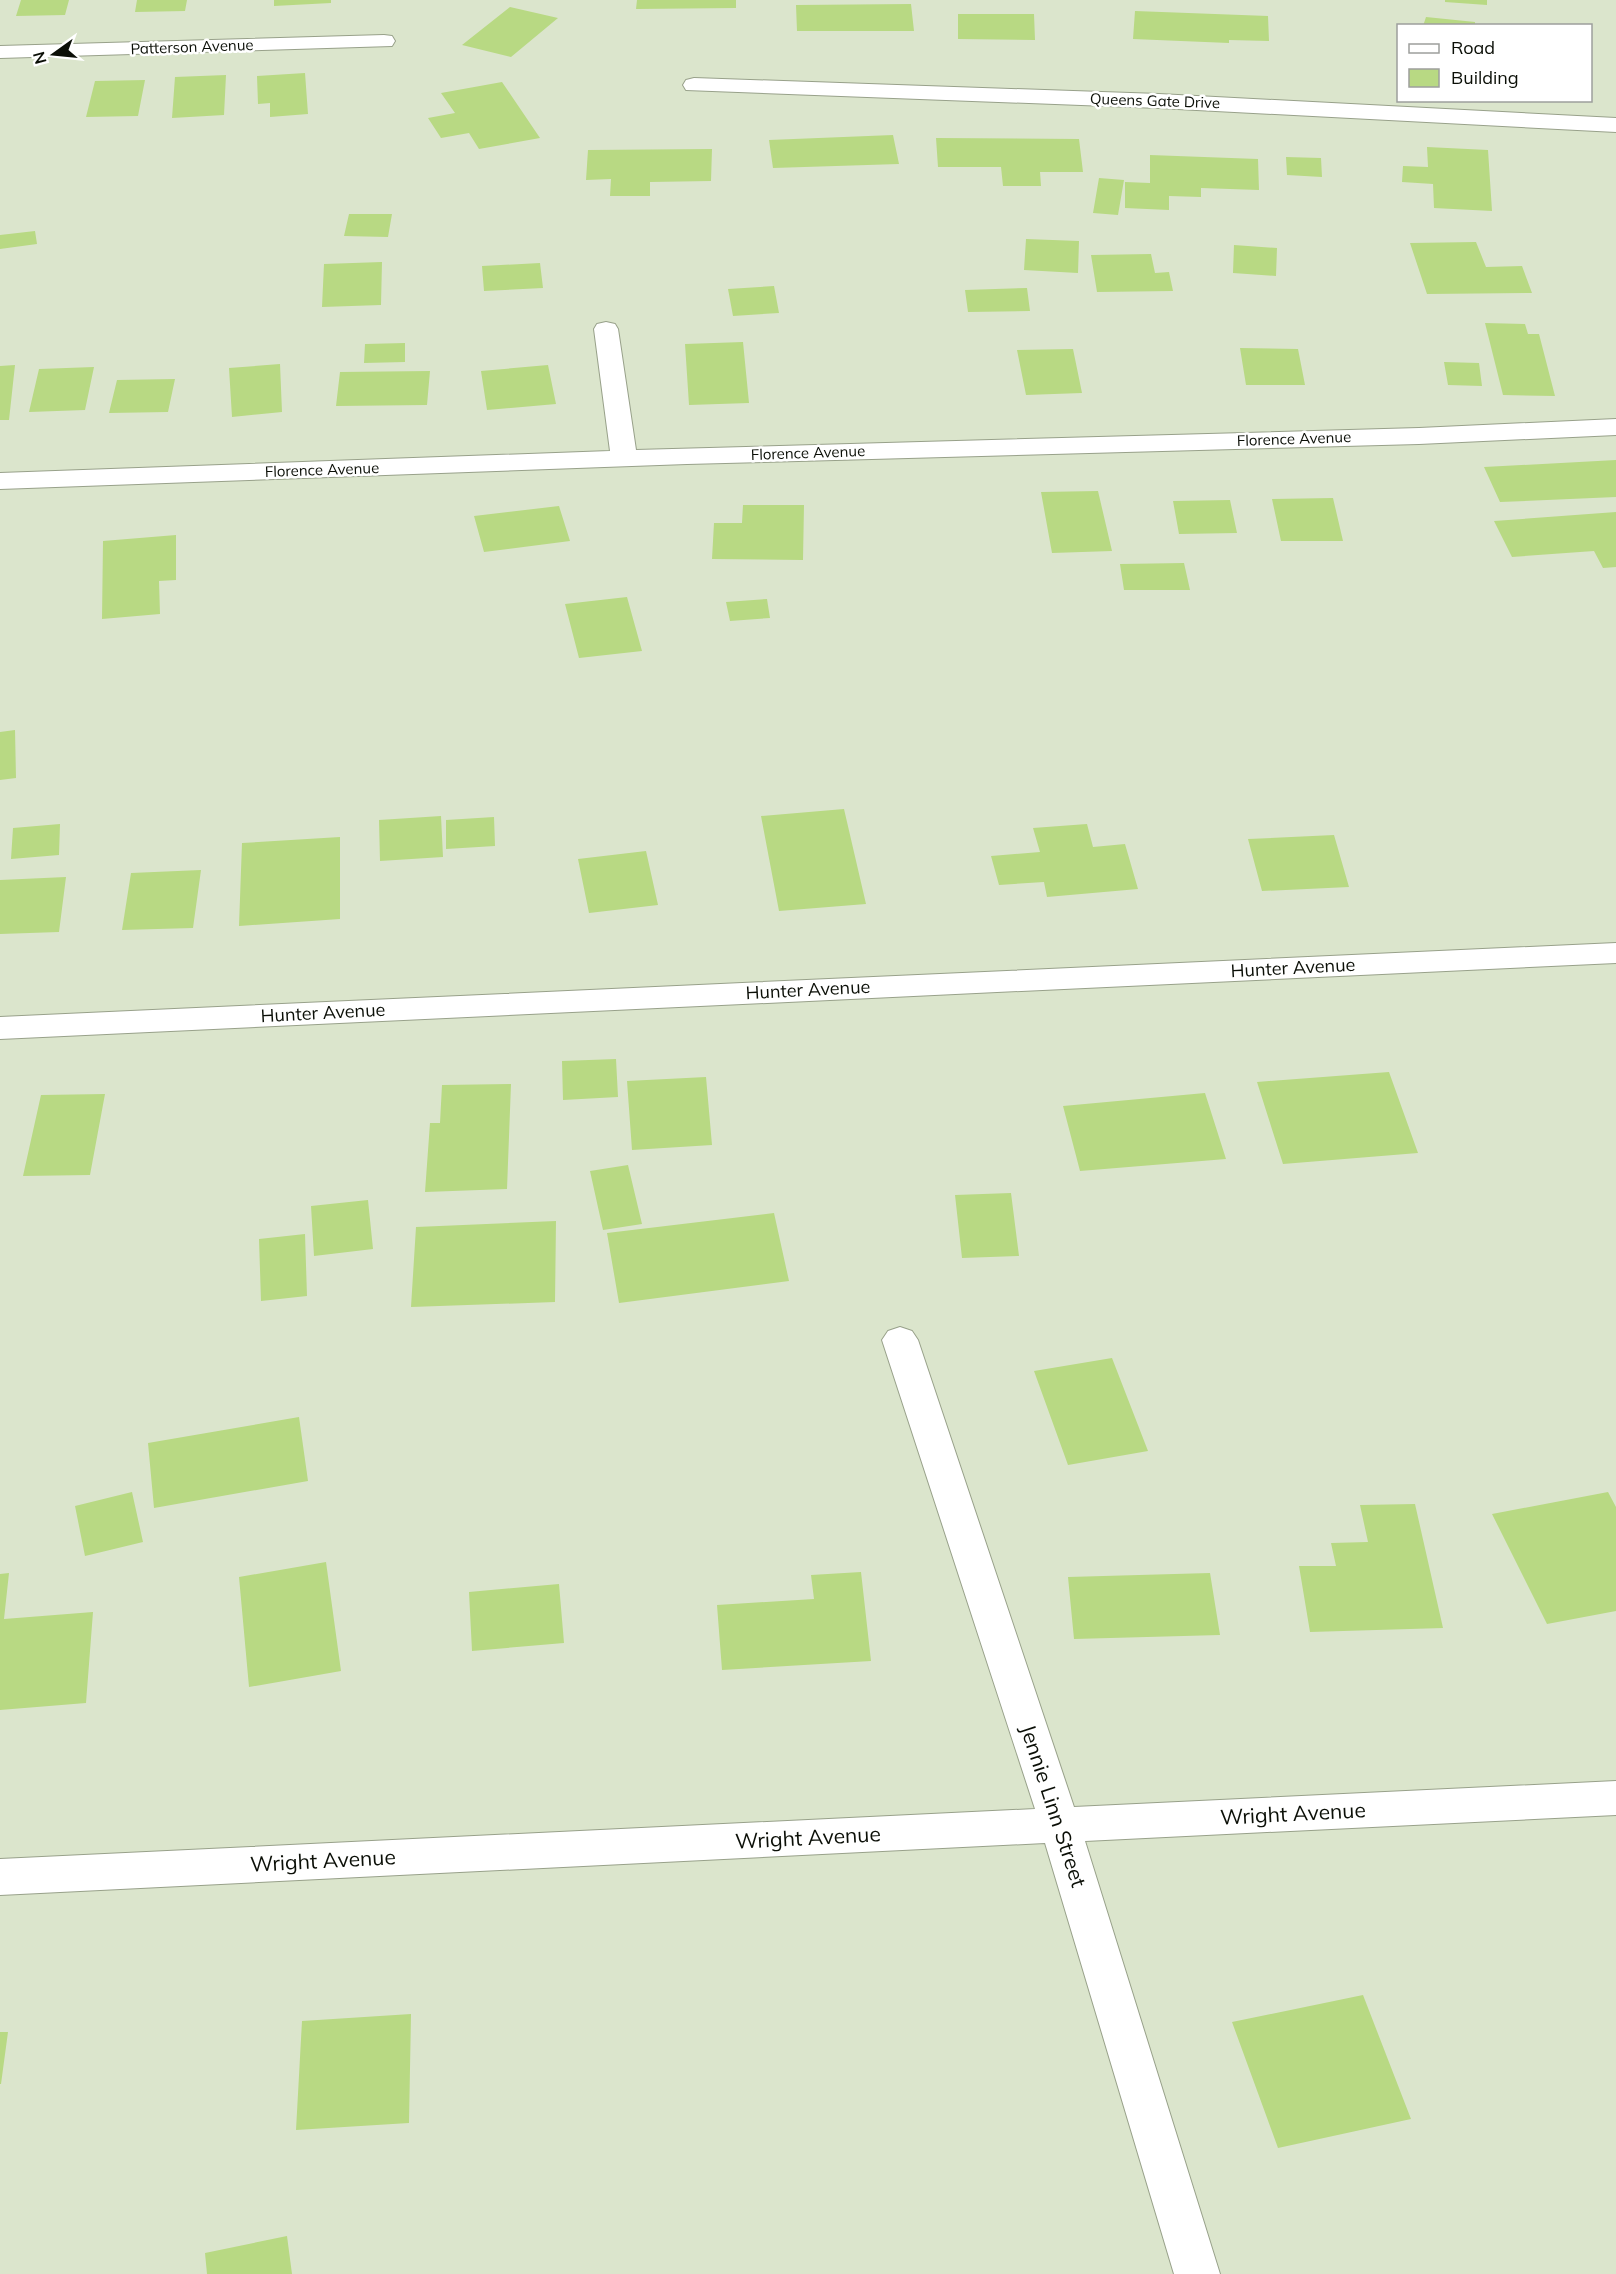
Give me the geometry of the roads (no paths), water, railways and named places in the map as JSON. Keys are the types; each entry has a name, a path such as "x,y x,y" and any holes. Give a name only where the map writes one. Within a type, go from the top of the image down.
{"street":[{"name":"Patterson Avenue","path":"0,52 384,41"},
{"name":"Queens Gate Drive","path":"694,85 1159,101 1616,125"},
{"path":"606,329 624,458"},
{"name":"Florence Avenue","path":"0,482 624,458 1396,436 1616,427"},
{"name":"Hunter Avenue","path":"0,1028 1616,953"},
{"name":"Jennie Linn Street","path":"900,1340 1060,1825 1197,2274"},
{"name":"Wright Avenue","path":"0,1877 1616,1798"}]}
